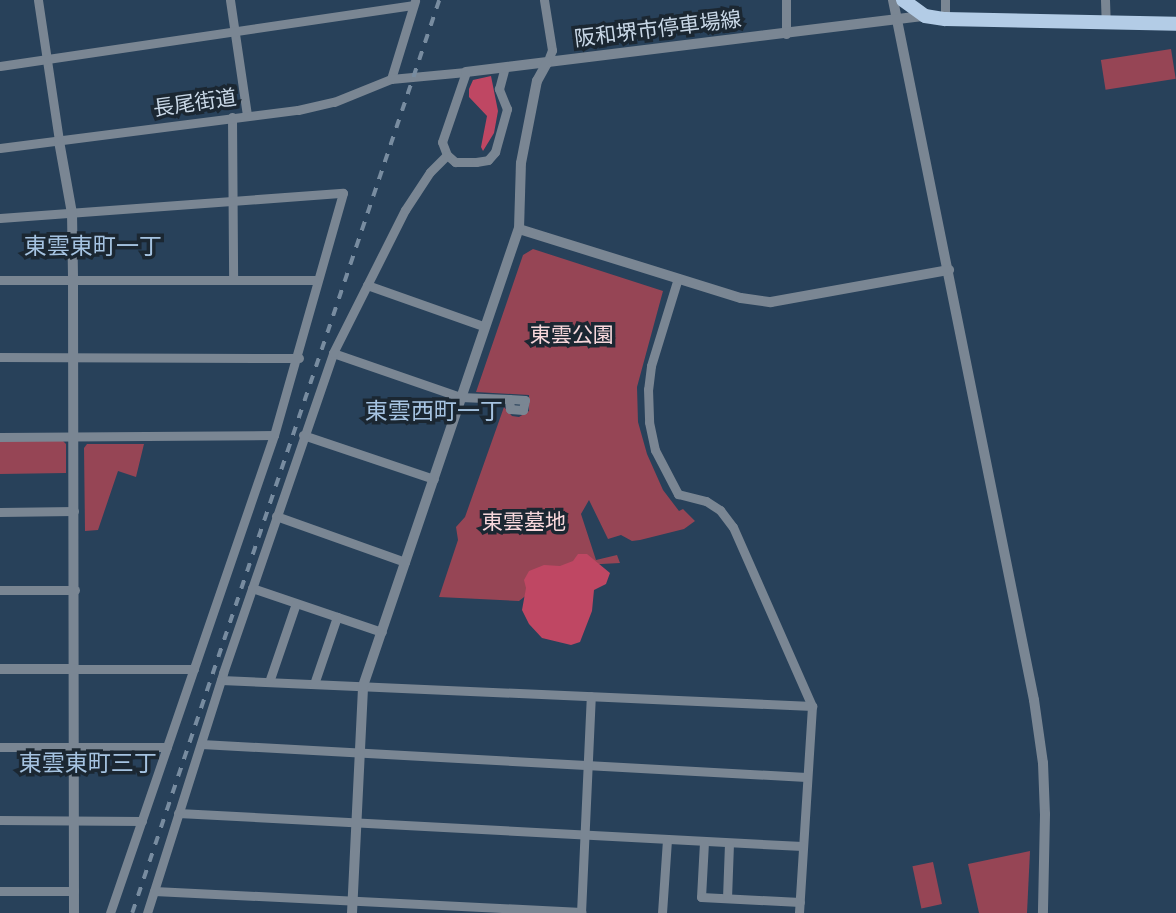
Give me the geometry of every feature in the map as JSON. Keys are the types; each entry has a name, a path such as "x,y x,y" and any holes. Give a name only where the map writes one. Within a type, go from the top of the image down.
{"main road":[{"path":"903,0 925,16 945,19 1176,24"}],"street":[{"path":"38,0 72,213 74,913"},
{"path":"230,0 247,115"},
{"path":"352,907 363,686 483,326 519,229 521,163 537,81 552,50 544,0"},
{"path":"786,0 786,34"},
{"path":"892,0 949,270 1034,700 1043,763 1043,913"},
{"path":"945,0 945,19"},
{"path":"1105,0 1106,24"},
{"path":"0,66 414,3 391,79"},
{"name":"阪和堺市停車場線","path":"466,72 925,16"},
{"path":"466,72 442,142 447,155 455,162 466,163 488,160 495,152 507,109 499,89 505,67"},
{"name":"長尾街道","path":"0,148 298,110 334,102 391,79 466,72"},
{"path":"232,117 233,280"},
{"path":"146,913 303,435 333,353 405,210 430,172 447,155"},
{"path":"0,218 344,193 317,280 299,358 274,436 110,913"},
{"path":"519,229 741,298 771,302 949,270"},
{"path":"678,278 651,366 648,389 649,422 655,450 678,494 706,501 720,510 733,527 812,706 799,913"},
{"path":"0,280 317,280"},
{"path":"367,285 483,326"},
{"path":"333,353 460,397 509,399"},
{"path":"0,358 299,358"},
{"path":"303,435 434,479"},
{"path":"0,436 274,436"},
{"path":"0,512 74,511"},
{"path":"276,516 405,562"},
{"path":"252,588 382,632"},
{"path":"0,590 75,590"},
{"path":"269,682 296,603"},
{"path":"314,684 337,617"},
{"path":"0,668 194,669"},
{"path":"222,680 812,706"},
{"path":"154,891 352,907 581,913 591,696"},
{"path":"201,744 359,755 806,777"},
{"path":"0,747 167,747"},
{"path":"178,813 802,846"},
{"path":"0,820 142,821"},
{"path":"662,913 667,840"},
{"path":"704,842 701,897 800,902"},
{"path":"727,898 729,843"},
{"path":"0,891 74,891"}],"green space":[{"path":"1171,49 1176,79 1106,90 1101,60"},
{"name":"東雲公園","path":"533,249 663,291 637,387 638,422 647,454 663,490 679,511 683,509 695,521 684,529 640,540 632,541 621,535 608,539 589,500 581,514 596,560 617,555 620,563 564,566 519,601 439,597 458,540 456,527 465,517 504,407 512,416 519,417 529,411 529,395 476,392 523,255"},
{"path":"0,441 63,441 66,444 66,473 0,474"},
{"path":"87,444 144,444 136,477 118,471 98,530 85,531 84,448"},
{"path":"1030,851 1027,913 979,913 968,864"},
{"path":"933,862 942,904 921,908 912,866"}],"shaded area":[{"path":"491,76 498,111 494,133 483,151 481,147 487,116 469,97 469,89 473,80"},
{"path":"578,554 587,554 610,573 606,584 594,590 592,611 580,642 571,645 542,638 529,624 522,610 526,588 524,580 529,571 544,565 560,566 573,561"}],"railway":[{"path":"132,913 439,0"}],"district":[{"name":"東雲東町一丁","path":"93,247"},
{"name":"東雲西町一丁","path":"434,412"},
{"name":"東雲東町三丁","path":"88,764"}],"park label":[{"name":"東雲墓地","path":"524,523"}]}
